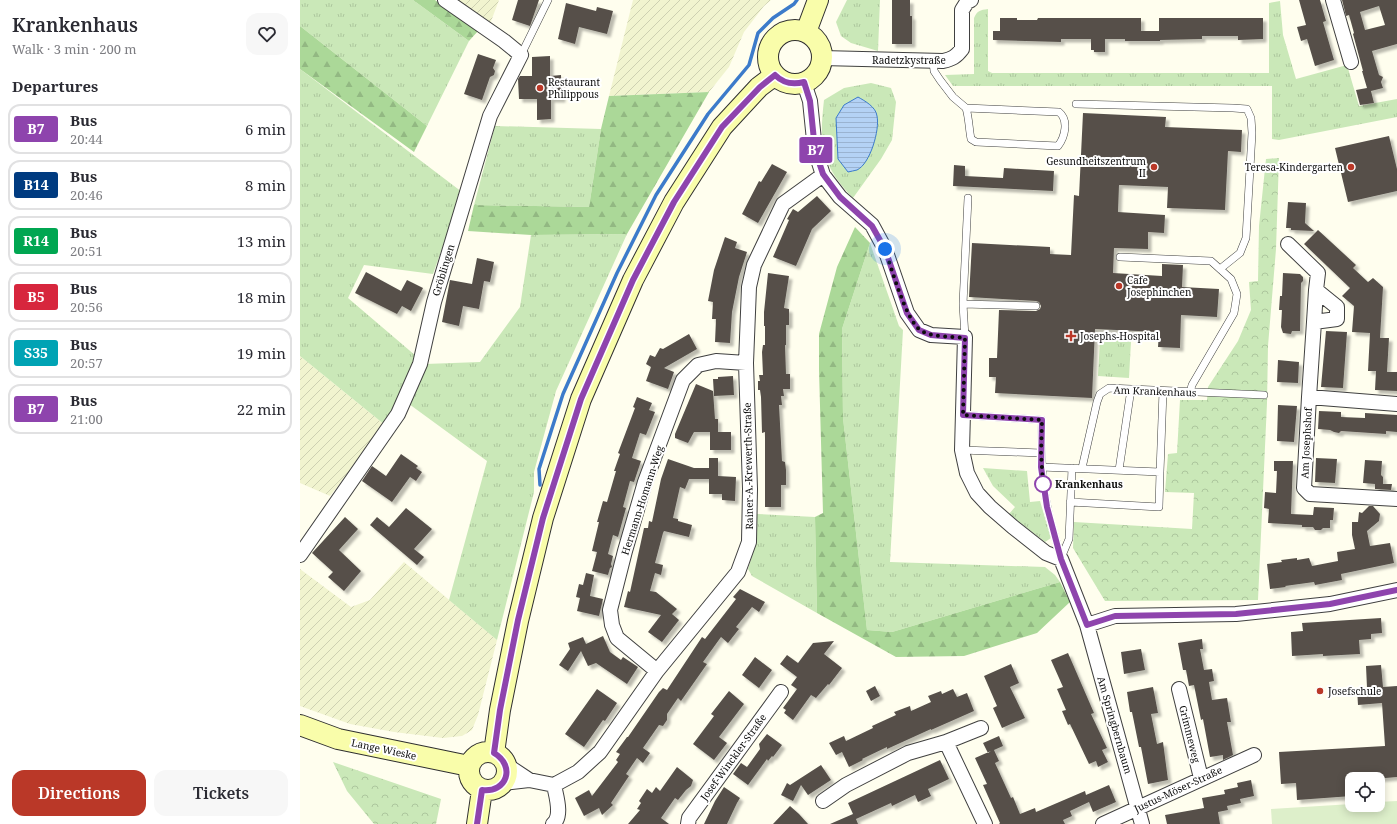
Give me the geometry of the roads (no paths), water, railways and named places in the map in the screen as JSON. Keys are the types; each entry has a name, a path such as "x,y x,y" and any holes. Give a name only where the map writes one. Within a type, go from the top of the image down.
{"main road":[{"path":"806,32 818,0"},
{"path":"795,30 806,32 813,36 819,45 822,58 814,77 796,84 786,82 775,75 769,65 768,54 769,48 775,39 784,32 795,30"},
{"path":"500,758 486,752 479,754 473,759 469,766 469,776 474,785 482,790 490,791 503,783 507,774 500,758 500,710 518,620 543,518 581,399 633,280 674,202 722,127 760,87 775,75"},
{"name":"Lange Wieske","path":"300,725 338,739 469,766"},
{"path":"477,824 482,790"}],"street":[{"path":"445,0 504,41 521,55"},
{"name":"Radetzkystraße","path":"822,58 933,61 952,59 958,55 962,49 962,10 967,2 971,0"},
{"path":"1333,0 1352,62"},
{"name":"Gröblingen","path":"300,555 398,414 420,364 434,302 490,116 521,55"},
{"path":"804,82 810,101 815,150 823,174 840,197 872,226 885,249 907,313 919,330 931,335 965,338 962,450 967,473 977,493 990,507 1046,553 1061,559 1087,625 1115,616 1236,614 1330,604 1397,590"},
{"name":"Rainer-A.-Krewerth-Straße","path":"554,785 578,772 600,752 657,671 738,572 749,542 750,489 746,363 749,287 754,266 783,204 823,174"},
{"name":"Am Josephshof","path":"1288,244 1318,273 1304,488 1310,494 1397,499"},
{"path":"1314,322 1337,319 1337,307 1316,290"},
{"name":"Hermann-Homann-Weg","path":"657,671 617,638 612,625 610,610 625,551 645,482 683,380 698,365 716,361 746,363"},
{"name":"Am Josephshof","path":"1309,397 1397,404"},
{"name":"Am Springbernbaum","path":"1087,625 1142,824"},
{"name":"Grimmeweg","path":"1179,689 1201,778"},
{"name":"Josef-Winckler-Straße","path":"688,824 689,818 781,692"},
{"path":"823,801 846,785 908,753 946,742 981,728"},
{"path":"946,742 985,824"},
{"name":"Justus-Möser-Straße","path":"1102,824 1254,755"},
{"path":"500,758 529,780"},
{"path":"503,783 529,780 554,785 558,808 555,822 552,824"}],"lane":[{"path":"521,55 548,0"},
{"path":"933,61 934,71 940,80 953,97 966,108 971,139 976,142 1058,146 1064,139 1065,126 1063,115 1059,112 966,108"},
{"path":"1076,104 1247,109 1251,118 1252,133 1246,238 1240,253 1220,270"},
{"path":"965,338 964,304 968,198"},
{"path":"1120,257 1211,261 1231,279 1237,294 1234,313 1192,385 1190,392"},
{"path":"964,304 1036,306"},
{"name":"Am Krankenhaus","path":"1082,468 1100,394 1109,388 1264,394"},
{"path":"1119,470 1131,389"},
{"path":"1070,502 1159,507 1163,391"},
{"path":"963,415 1042,420 1041,467 1047,507 1061,559"},
{"path":"962,450 1041,453"},
{"path":"1041,467 1160,472"},
{"path":"1061,559 1069,539 1072,468"}],"water":[{"path":"858,97 864,100 875,110 878,122 877,130 870,154 862,167 848,172 838,159 836,118 844,105"}],"waterway":[{"path":"540,485 539,469 563,394 617,273 656,195 708,114 749,65 758,33 773,18 794,4 797,0"}],"place":[{"name":"Restaurant Philippous","path":"540,88"},
{"name":"Gesundheitszentrum II","path":"1154,167"},
{"name":"Teresa-Kindergarten","path":"1351,167"},
{"name":"Cafe Josephinchen","path":"1119,286"},
{"name":"Josephs-Hospital","path":"1071,336"},
{"name":"Krankenhaus","path":"1043,484"},
{"name":"Josefschule","path":"1320,691"}]}
